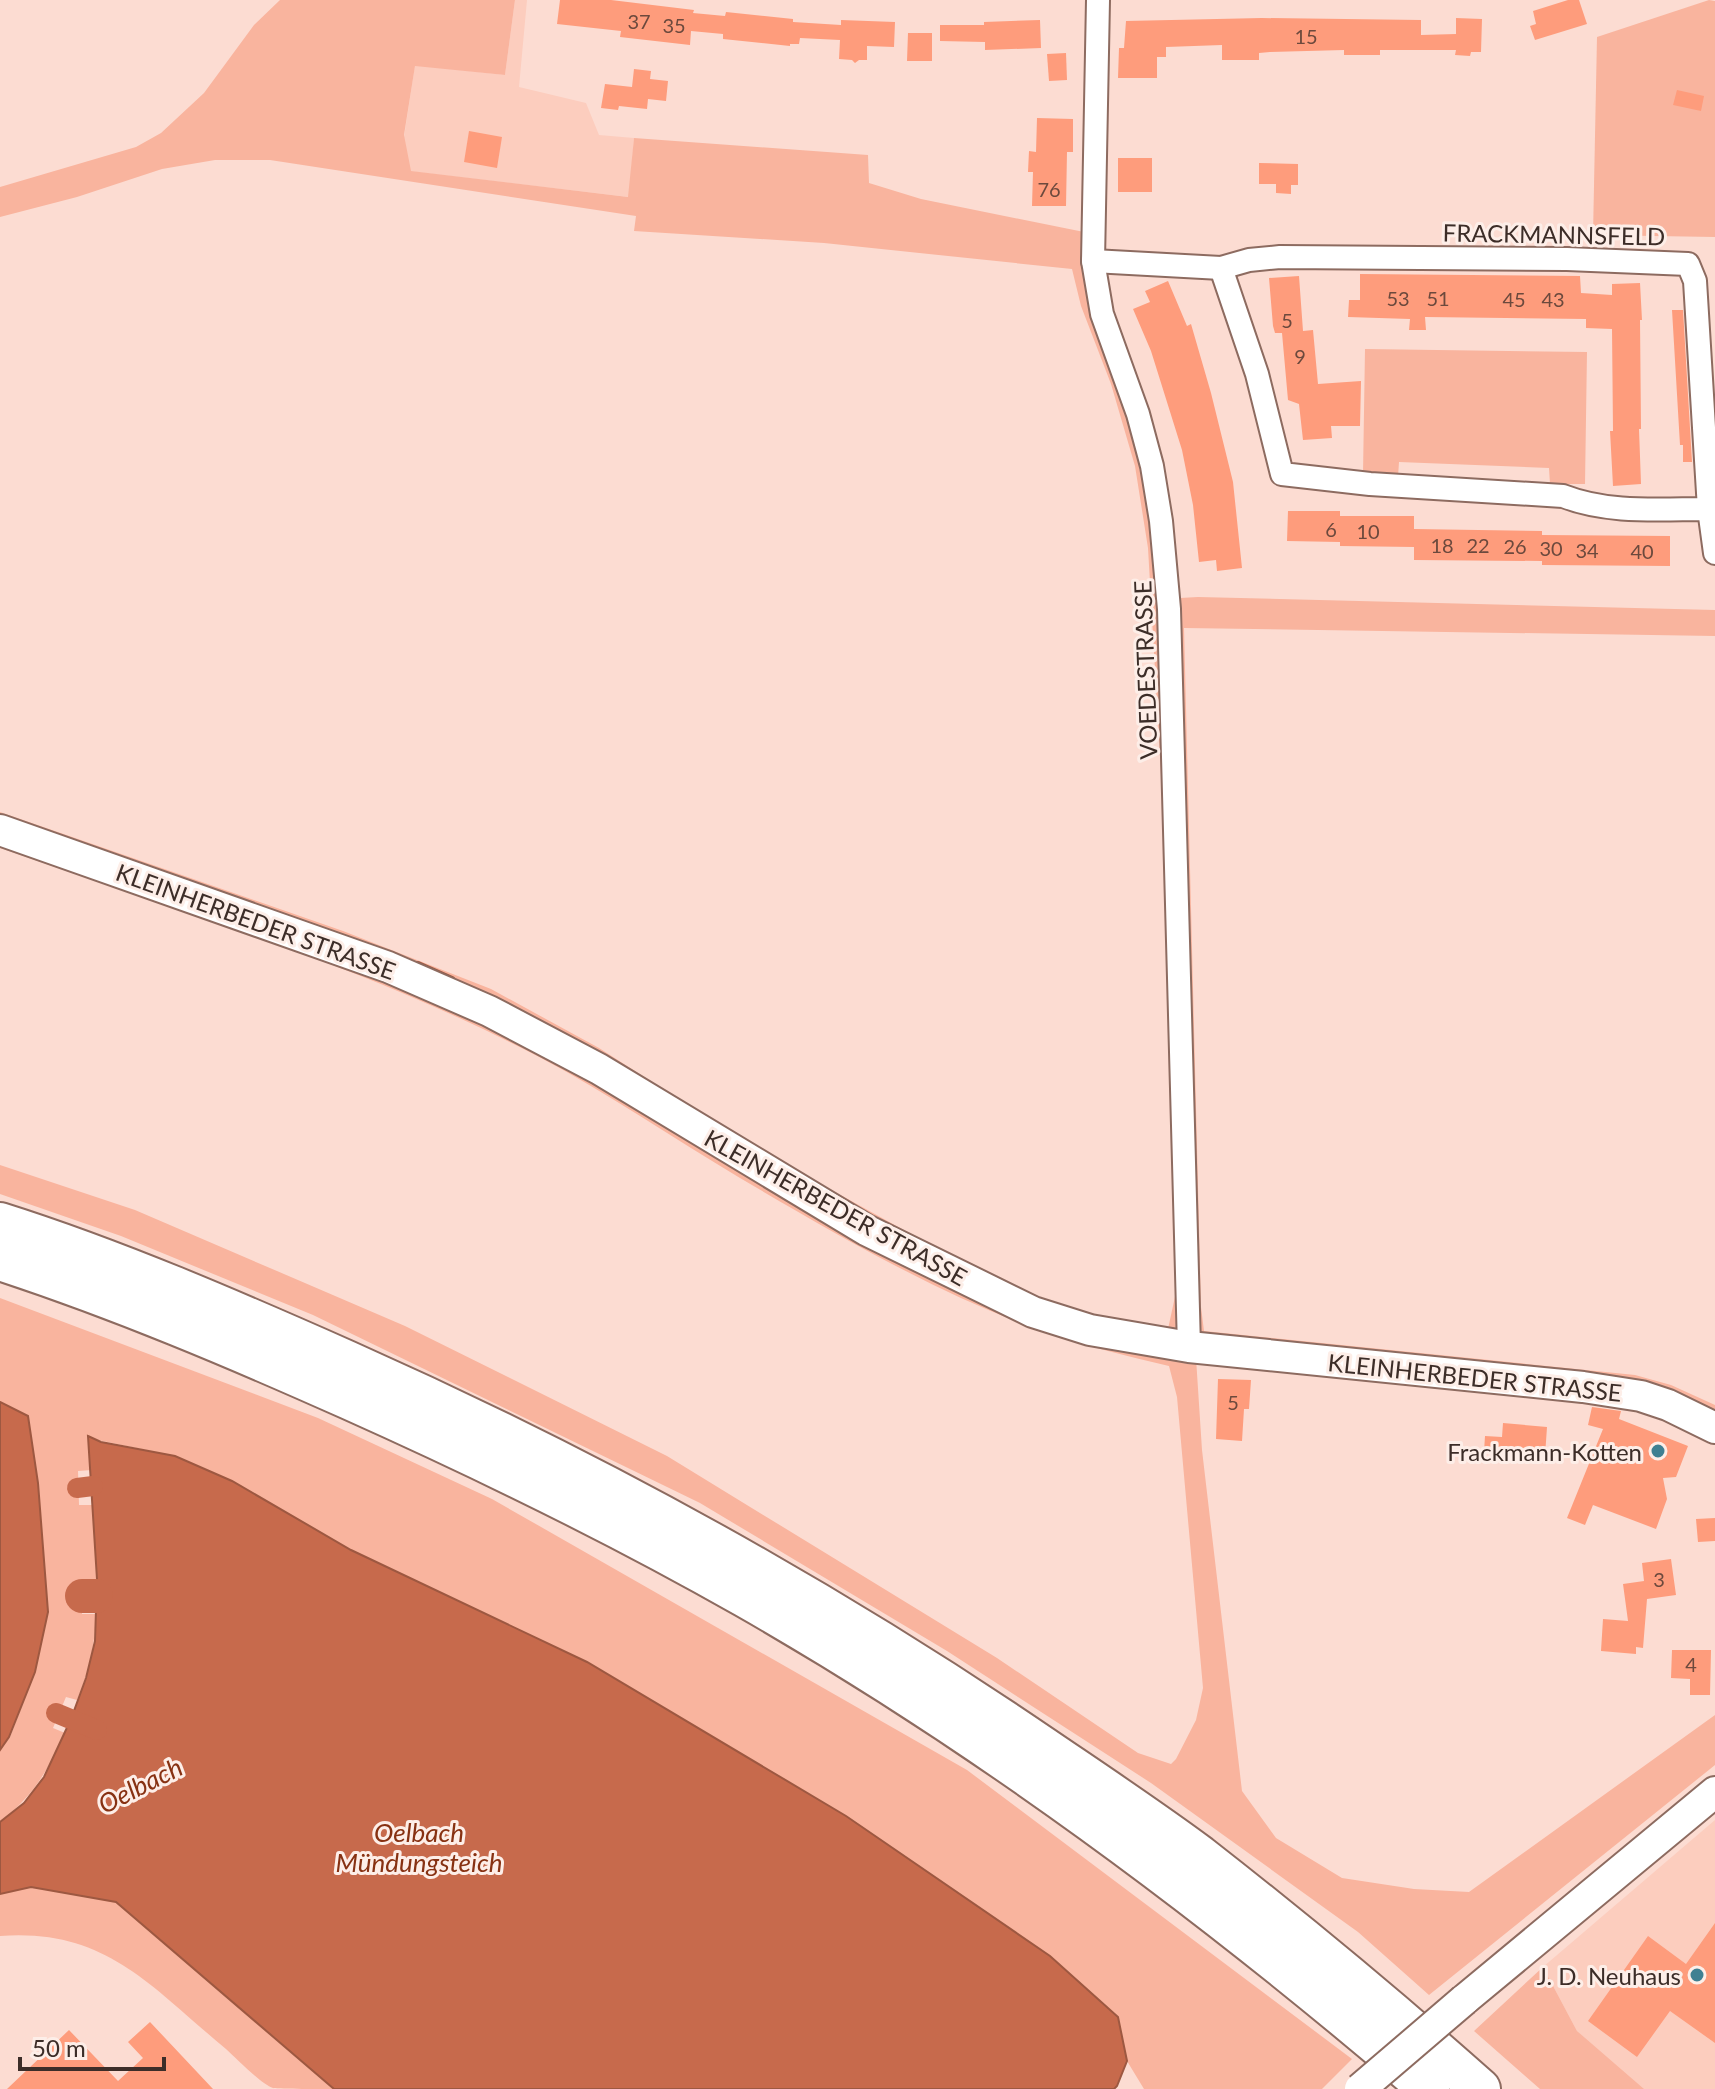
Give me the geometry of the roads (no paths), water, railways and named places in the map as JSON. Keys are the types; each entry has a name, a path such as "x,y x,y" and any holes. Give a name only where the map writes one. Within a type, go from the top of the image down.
{"highway":[{"path":"0,1223 265,1325 443,1403 616,1489 860,1628 989,1710 1196,1854 1357,1980 1480,2089"},
{"path":"0,1260 274,1365 418,1430 584,1511 745,1597 969,1737 1180,1886 1342,2014 1429,2089"}],"street":[{"name":"VOEDESTRASSE","path":"1098,0 1093,261 1102,314 1138,414 1152,466 1167,574 1182,1014 1189,1347"},
{"name":"FRACKMANNSFELD","path":"1093,261 1221,268 1249,260 1296,257 1581,259 1688,264 1695,281 1709,509 1715,553"},
{"path":"1221,268 1257,374 1282,474 1370,484 1563,496 1589,506 1622,509 1709,509"},
{"name":"KLEINHERBEDER STRASSE","path":"0,830 420,979 489,1011 599,1069 866,1230 1033,1312 1090,1330 1189,1347 1641,1396 1668,1405 1715,1428"},
{"path":"1360,2089 1715,1792"}],"water":[{"path":"0,1402 28,1416 38,1483 48,1612 35,1672 9,1737 0,1750"},
{"name":"Oelbach Mündungsteich","path":"88,1436 101,1442 175,1456 232,1481 351,1550 587,1662 846,1816 1050,1956 1118,2017 1127,2061 1117,2086 1114,2089 334,2089 116,1902 31,1887 0,1894 0,1822 24,1803 44,1777 71,1719 95,1641 97,1579"}],"waterway":[{"path":"418,964 452,979"},
{"path":"77,1488 93,1486"},
{"name":"Oelbach","path":"82,1596 96,1596"},
{"path":"56,1713 97,1730"}],"place":[{"name":"Frackmann-Kotten","path":"1658,1451"},
{"name":"J. D. Neuhaus","path":"1697,1975"}]}
